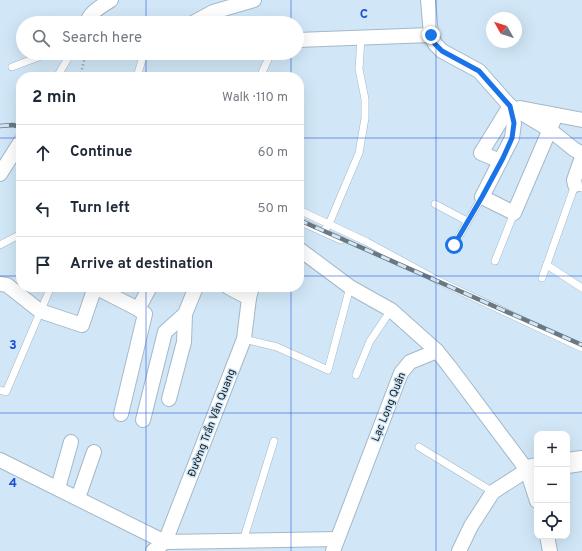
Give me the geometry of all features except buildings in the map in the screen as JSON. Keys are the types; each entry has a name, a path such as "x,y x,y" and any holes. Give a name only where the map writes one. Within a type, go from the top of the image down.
{"street":[{"path":"91,16 94,11 111,0"},
{"path":"205,16 212,12 254,0"},
{"path":"428,0 431,35 435,44 442,51 479,71 510,106 550,130 575,150 582,153"},
{"path":"304,40 431,35"},
{"path":"510,106 582,120"},
{"path":"510,106 514,123 512,138 482,197 514,213 556,115"},
{"path":"500,161 481,153 510,106"},
{"path":"0,174 16,149"},
{"path":"579,186 574,180 582,157"},
{"path":"304,253 350,287 391,310 437,351 532,469 534,482"},
{"path":"0,284 6,285 40,312 82,325 93,292"},
{"path":"105,292 138,308 145,314 121,414"},
{"path":"138,308 147,292"},
{"path":"169,399 184,342 185,314 194,292"},
{"name":"Đường Trần Văn Quang","path":"166,547 244,339 251,292"},
{"path":"143,420 165,332 185,314"},
{"name":"Lạc Long Quân","path":"335,545 402,373 410,362 437,351"},
{"path":"58,488 71,442"},
{"path":"78,498 94,452"},
{"path":"0,460 78,498 166,547"},
{"path":"570,463 582,461"},
{"path":"459,551 471,526 493,492 532,469"},
{"path":"548,539 550,551"},
{"path":"153,551 166,547 243,541 264,544 335,545"}],"lane":[{"path":"324,231 329,224 359,153 366,118 365,100 359,69 361,38"},
{"path":"12,67 30,60"},
{"path":"60,72 67,60"},
{"path":"138,72 142,60"},
{"path":"262,72 268,60"},
{"path":"542,278 579,186"},
{"path":"454,245 482,197"},
{"path":"435,204 467,221"},
{"path":"304,212 439,281 582,348"},
{"path":"495,261 514,213"},
{"path":"304,223 341,240"},
{"path":"0,245 16,237"},
{"path":"547,265 582,288"},
{"path":"244,339 277,347 328,370 350,287"},
{"path":"0,390 6,392 49,292"},
{"path":"356,375 370,341 391,310"},
{"path":"243,541 274,441"},
{"path":"419,447 493,492"}],"path":[{"path":"81,72 84,60"}],"railway":[{"path":"0,126 16,126"},
{"path":"304,222 582,345"}],"route":[{"path":"431,35 435,44 442,51 479,71 510,106 514,123 512,138 503,158 454,245"}]}
